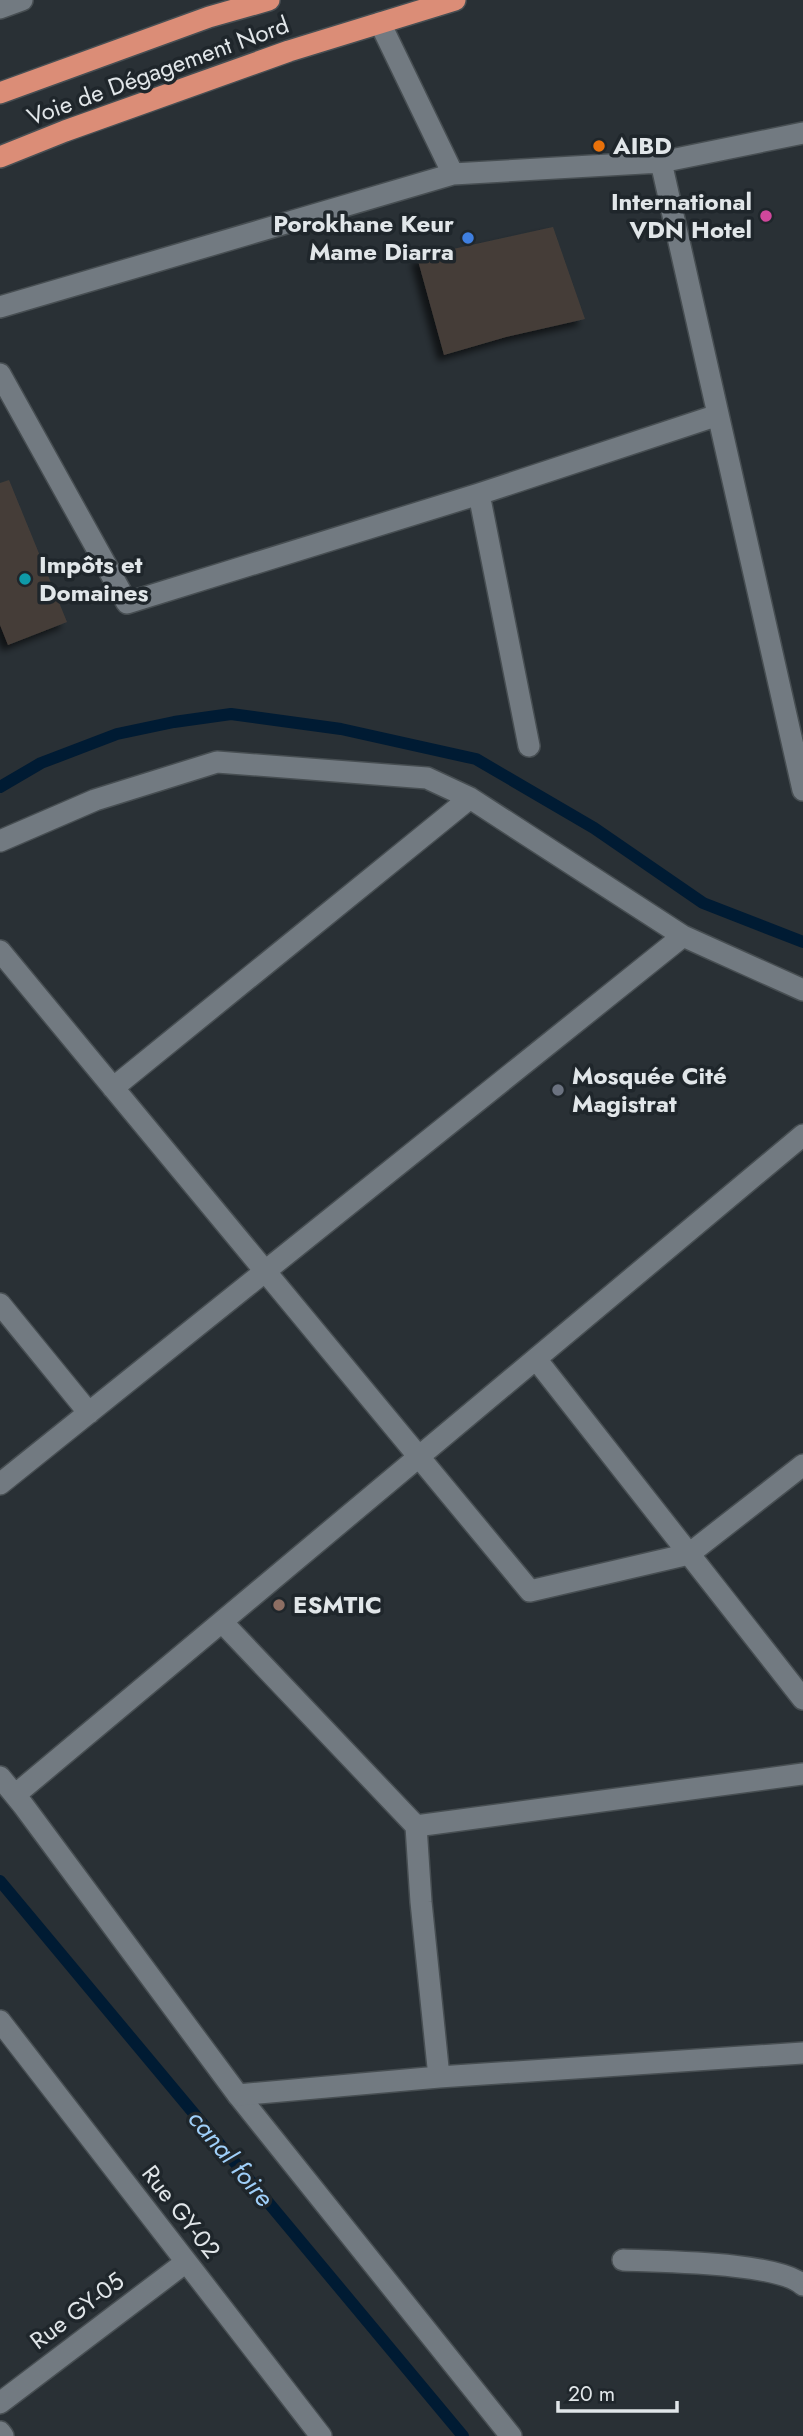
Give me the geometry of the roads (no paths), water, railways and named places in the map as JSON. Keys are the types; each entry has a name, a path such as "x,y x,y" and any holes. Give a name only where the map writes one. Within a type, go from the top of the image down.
{"highway":[{"name":"Voie de Dégagement Nord","path":"0,93 209,17 269,0"},
{"name":"Voie de Dégagement Nord","path":"0,157 289,51 455,0"}],"street":[{"path":"0,8 22,0"},
{"path":"380,23 453,174"},
{"path":"0,307 453,174 661,162 803,133"},
{"path":"661,162 803,790"},
{"path":"0,374 127,603 479,494 718,415"},
{"path":"479,494 529,746"},
{"path":"0,841 95,800 217,762 427,778 470,798 683,936 803,990"},
{"path":"113,1087 470,798"},
{"path":"0,1484 683,936"},
{"path":"0,951 530,1591 690,1554 803,1465"},
{"path":"15,1796 803,1135"},
{"path":"0,1304 89,1413"},
{"path":"536,1359 803,1699"},
{"path":"222,1622 416,1826 439,2077"},
{"path":"416,1826 803,1774"},
{"path":"0,1777 238,2095 511,2436"},
{"name":"Rue GY-02","path":"0,2021 321,2436"},
{"path":"238,2095 439,2077 803,2053"},
{"path":"623,2260 764,2269 798,2280 803,2285"},
{"name":"Rue GY-05","path":"0,2403 186,2262"},
{"path":"0,2432 4,2436"}],"waterway":[{"path":"0,787 41,763 117,734 174,722 231,714 341,729 476,759 594,828 703,903 803,942"},
{"name":"canal foire","path":"0,1881 463,2436"}],"place":[{"name":"AIBD","path":"599,146"},
{"name":"International VDN Hotel","path":"766,216"},
{"name":"Porokhane Keur Mame Diarra","path":"468,238"},
{"name":"Impôts et Domaines","path":"25,579"},
{"name":"Mosquée Cité Magistrat","path":"558,1090"},
{"name":"ESMTIC","path":"279,1605"}]}
